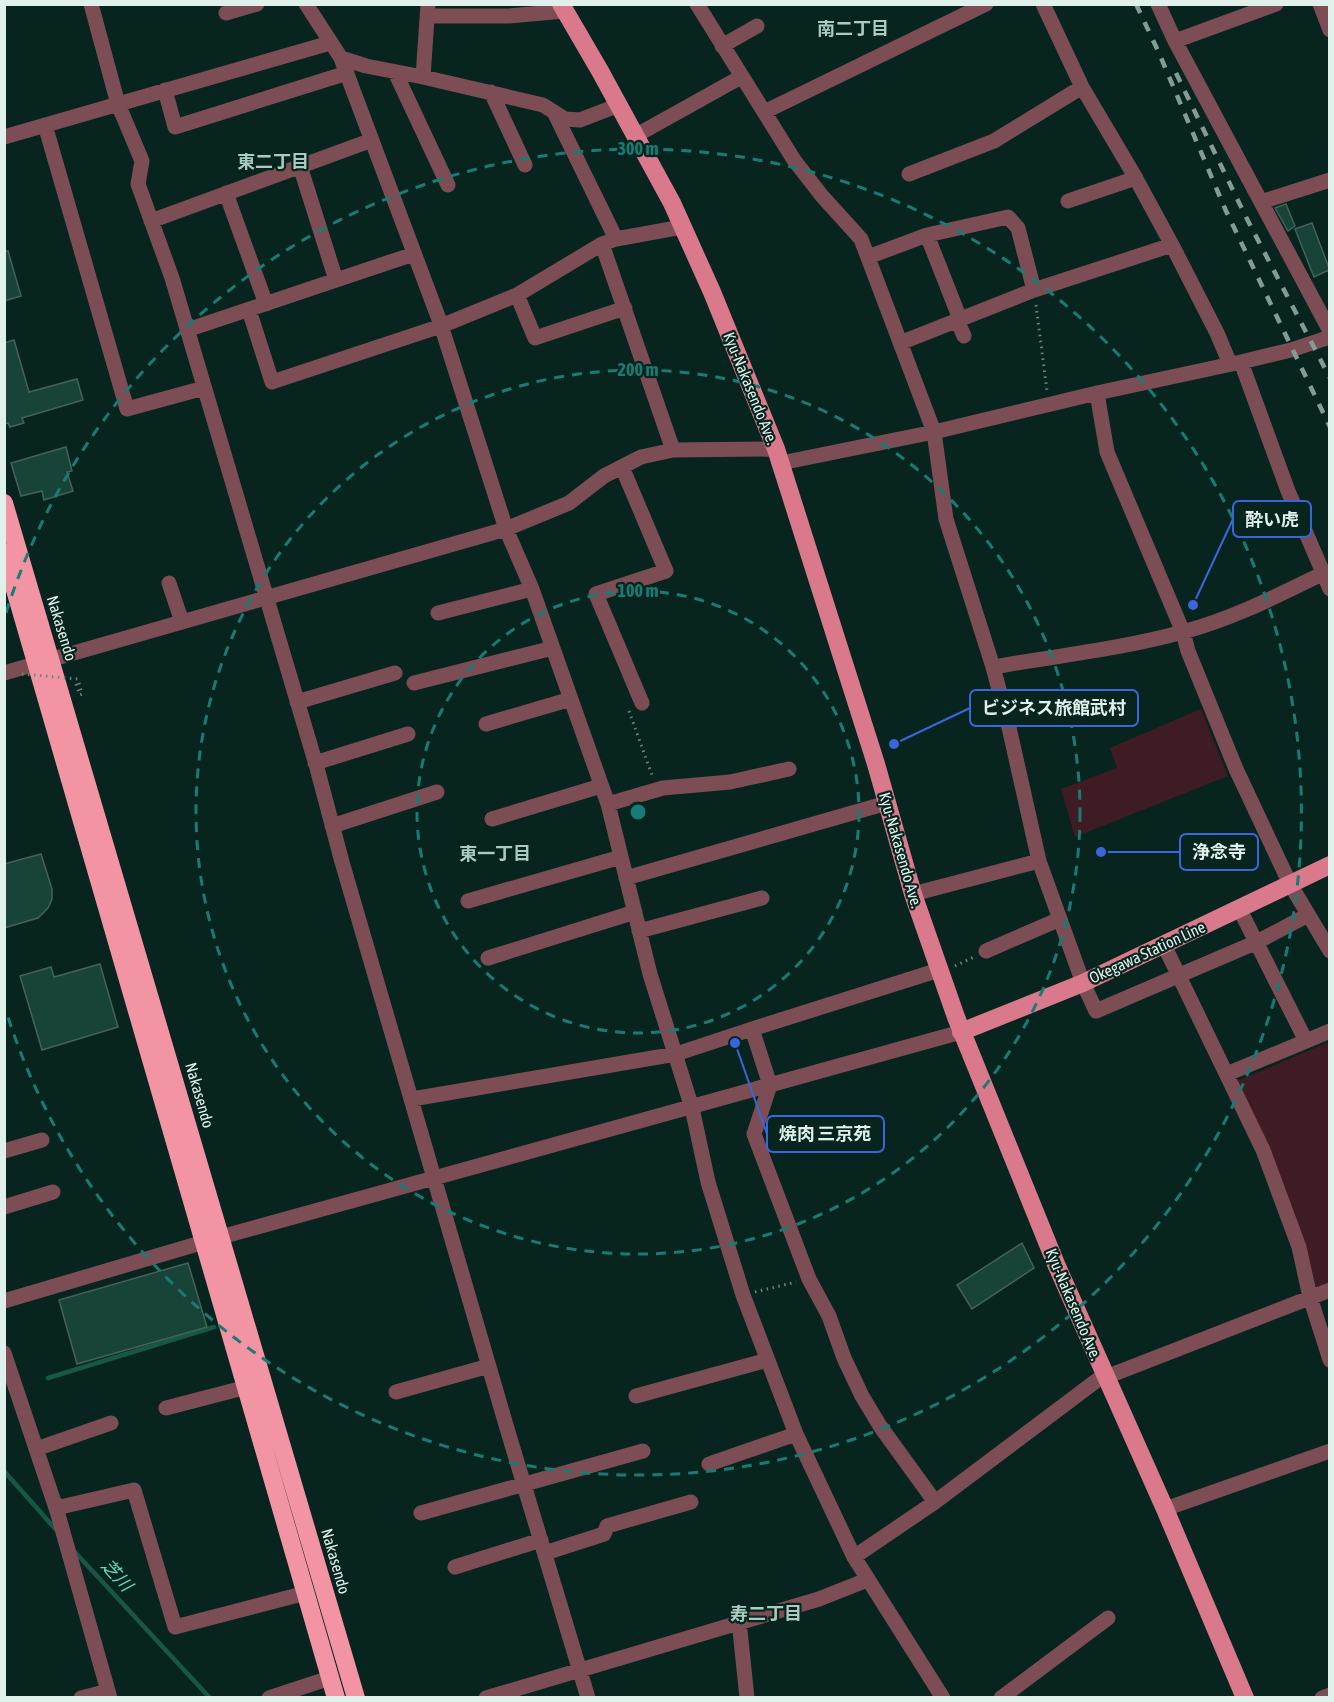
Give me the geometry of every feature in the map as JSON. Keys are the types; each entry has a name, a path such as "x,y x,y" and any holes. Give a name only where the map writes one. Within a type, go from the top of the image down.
{"highway":[{"name":"Nakasendo","path":"4,503 37,666"},
{"name":"Nakasendo","path":"4,552 212,1240 356,1698"},
{"name":"Nakasendo","path":"212,1240 247,1387 336,1698"}],"main road":[{"name":"Kyu-Nakasendo Ave.","path":"563,8 619,105 682,227 712,292 778,456 914,894 962,1032 1056,1264 1165,1509 1245,1698"},
{"name":"Okegawa Station Line","path":"962,1032 1083,982 1329,865"}],"street":[{"path":"91,4 118,104 142,161 138,184 172,278 524,1486 588,1698"},
{"path":"226,13 257,4"},
{"path":"306,4 344,66 372,140 441,327 506,529 532,589 608,804 650,974 692,1108 708,1182 743,1295 796,1434 854,1557 943,1698"},
{"path":"697,4 794,160 822,196 861,239 934,432 946,519 993,667 1040,861 1083,982 1096,1011 1257,942 1308,915"},
{"path":"764,112 986,4"},
{"path":"1043,4 1082,87 1136,178 1217,333 1236,363 1288,491 1326,573 1329,589"},
{"path":"1158,4 1175,41 1329,331"},
{"path":"1175,41 1237,11 1276,4"},
{"path":"1320,4 1329,30"},
{"path":"423,77 428,10 509,16 563,8"},
{"path":"722,46 757,26"},
{"path":"4,136 330,43"},
{"path":"165,90 175,127 344,66 366,66 491,92 543,105 565,119 580,120 619,105"},
{"path":"395,72 448,185"},
{"path":"635,136 741,77"},
{"path":"909,174 994,141 1082,87"},
{"path":"491,92 525,165"},
{"path":"555,114 609,241 625,308 673,450"},
{"path":"45,125 127,409 204,388"},
{"path":"151,221 372,140"},
{"path":"300,166 336,280"},
{"path":"1068,201 1136,178"},
{"path":"1261,202 1329,180"},
{"path":"226,194 266,304"},
{"path":"867,257 927,235 1008,217 1018,228 1034,290"},
{"path":"249,309 272,382 441,327 517,295 609,241 682,227"},
{"path":"927,235 964,336"},
{"path":"900,343 1034,290 1172,245"},
{"path":"187,330 414,254"},
{"path":"517,295 535,338 625,308"},
{"path":"4,674 506,529 569,503 604,476 641,457 673,450 778,456 934,432 1291,350 1329,337"},
{"path":"1097,393 1107,452 1183,632 1188,651 1236,770 1290,884 1329,951"},
{"path":"622,467 666,571 596,594 642,703"},
{"path":"993,667 1183,632 1234,615 1326,573"},
{"path":"169,583 182,622"},
{"path":"438,613 532,589"},
{"path":"414,683 553,648"},
{"path":"297,702 394,673"},
{"path":"486,724 571,699"},
{"path":"315,763 408,734"},
{"path":"608,804 658,790 730,782 789,769"},
{"path":"492,819 601,786"},
{"path":"332,826 437,792"},
{"path":"626,878 887,803"},
{"path":"468,901 621,857"},
{"path":"914,894 1040,861"},
{"path":"639,931 762,898"},
{"path":"1239,908 1306,1041"},
{"path":"488,958 634,912"},
{"path":"986,951 1060,919"},
{"path":"1164,945 1268,1160 1299,1247 1310,1297 1329,1360"},
{"path":"412,1099 676,1054 940,972"},
{"path":"752,1029 770,1085 754,1134 809,1279 829,1316 844,1358 862,1396 880,1426 935,1502"},
{"path":"1227,1074 1329,1031"},
{"path":"4,1301 212,1240 962,1032"},
{"path":"4,1151 42,1140"},
{"path":"4,1207 52,1192"},
{"path":"854,1557 935,1502 1105,1376 1329,1290"},
{"path":"4,1353 56,1509 109,1694 81,1698"},
{"path":"636,1396 768,1360"},
{"path":"396,1392 489,1366"},
{"path":"166,1408 247,1387"},
{"path":"36,1449 111,1423"},
{"path":"709,1464 796,1434"},
{"path":"1165,1509 1329,1450"},
{"path":"421,1513 643,1451"},
{"path":"56,1509 134,1490 175,1627 306,1593"},
{"path":"455,1567 604,1534 607,1526 691,1502"},
{"path":"486,1698 819,1599 867,1580"},
{"path":"1001,1698 1108,1618"},
{"path":"739,1622 747,1698"},
{"path":"269,1698 330,1678"},
{"path":"1322,1698 1329,1695"}],"path":[{"path":"1034,290 1049,404"},
{"path":"37,666 78,679 82,694 80,695 76,684"},
{"path":"642,703 628,709 658,790"},
{"path":"940,972 986,951"},
{"path":"743,1295 809,1279"}],"shaded area":[{"path":"1201,709 1228,776 1075,837 1061,789 1117,768 1110,748"},
{"path":"1329,1042 1329,1284 1313,1289 1237,1081"}],"building":[{"path":"1286,204 1295,226 1288,231 1275,208"},
{"path":"1312,223 1329,268 1314,277 1295,229"},
{"path":"4,251 8,251 21,296 4,301"},
{"path":"14,340 29,392 77,379 83,400 22,418 24,423 10,427 8,423 4,424 4,343"},
{"path":"66,447 72,471 67,472 73,491 44,500 42,491 21,496 11,463"},
{"path":"41,854 52,889 52,899 48,908 38,918 4,928 4,864"},
{"path":"100,964 118,1027 42,1050 20,976 51,967 54,977"},
{"path":"1022,1243 1034,1268 972,1309 957,1285"},
{"path":"188,1263 207,1327 77,1364 59,1300"}],"waterway":[{"path":"48,1378 214,1327"},
{"name":"芝川","path":"4,1471 58,1532"},
{"name":"芝川","path":"73,1550 210,1698"}],"railway":[{"path":"1136,4 1226,211 1330,427"},
{"path":"1176,73 1248,221 1330,378"}],"place":[{"name":"酔い虎","path":"1193,605"},
{"name":"ビジネス旅館武村","path":"894,744"},
{"name":"浄念寺","path":"1101,852"},
{"name":"焼肉 三京苑","path":"735,1043"}],"district":[{"name":"南二丁目","path":"853,28"},
{"name":"東二丁目","path":"273,161"},
{"name":"東一丁目","path":"495,853"},
{"name":"寿二丁目","path":"766,1613"}]}
